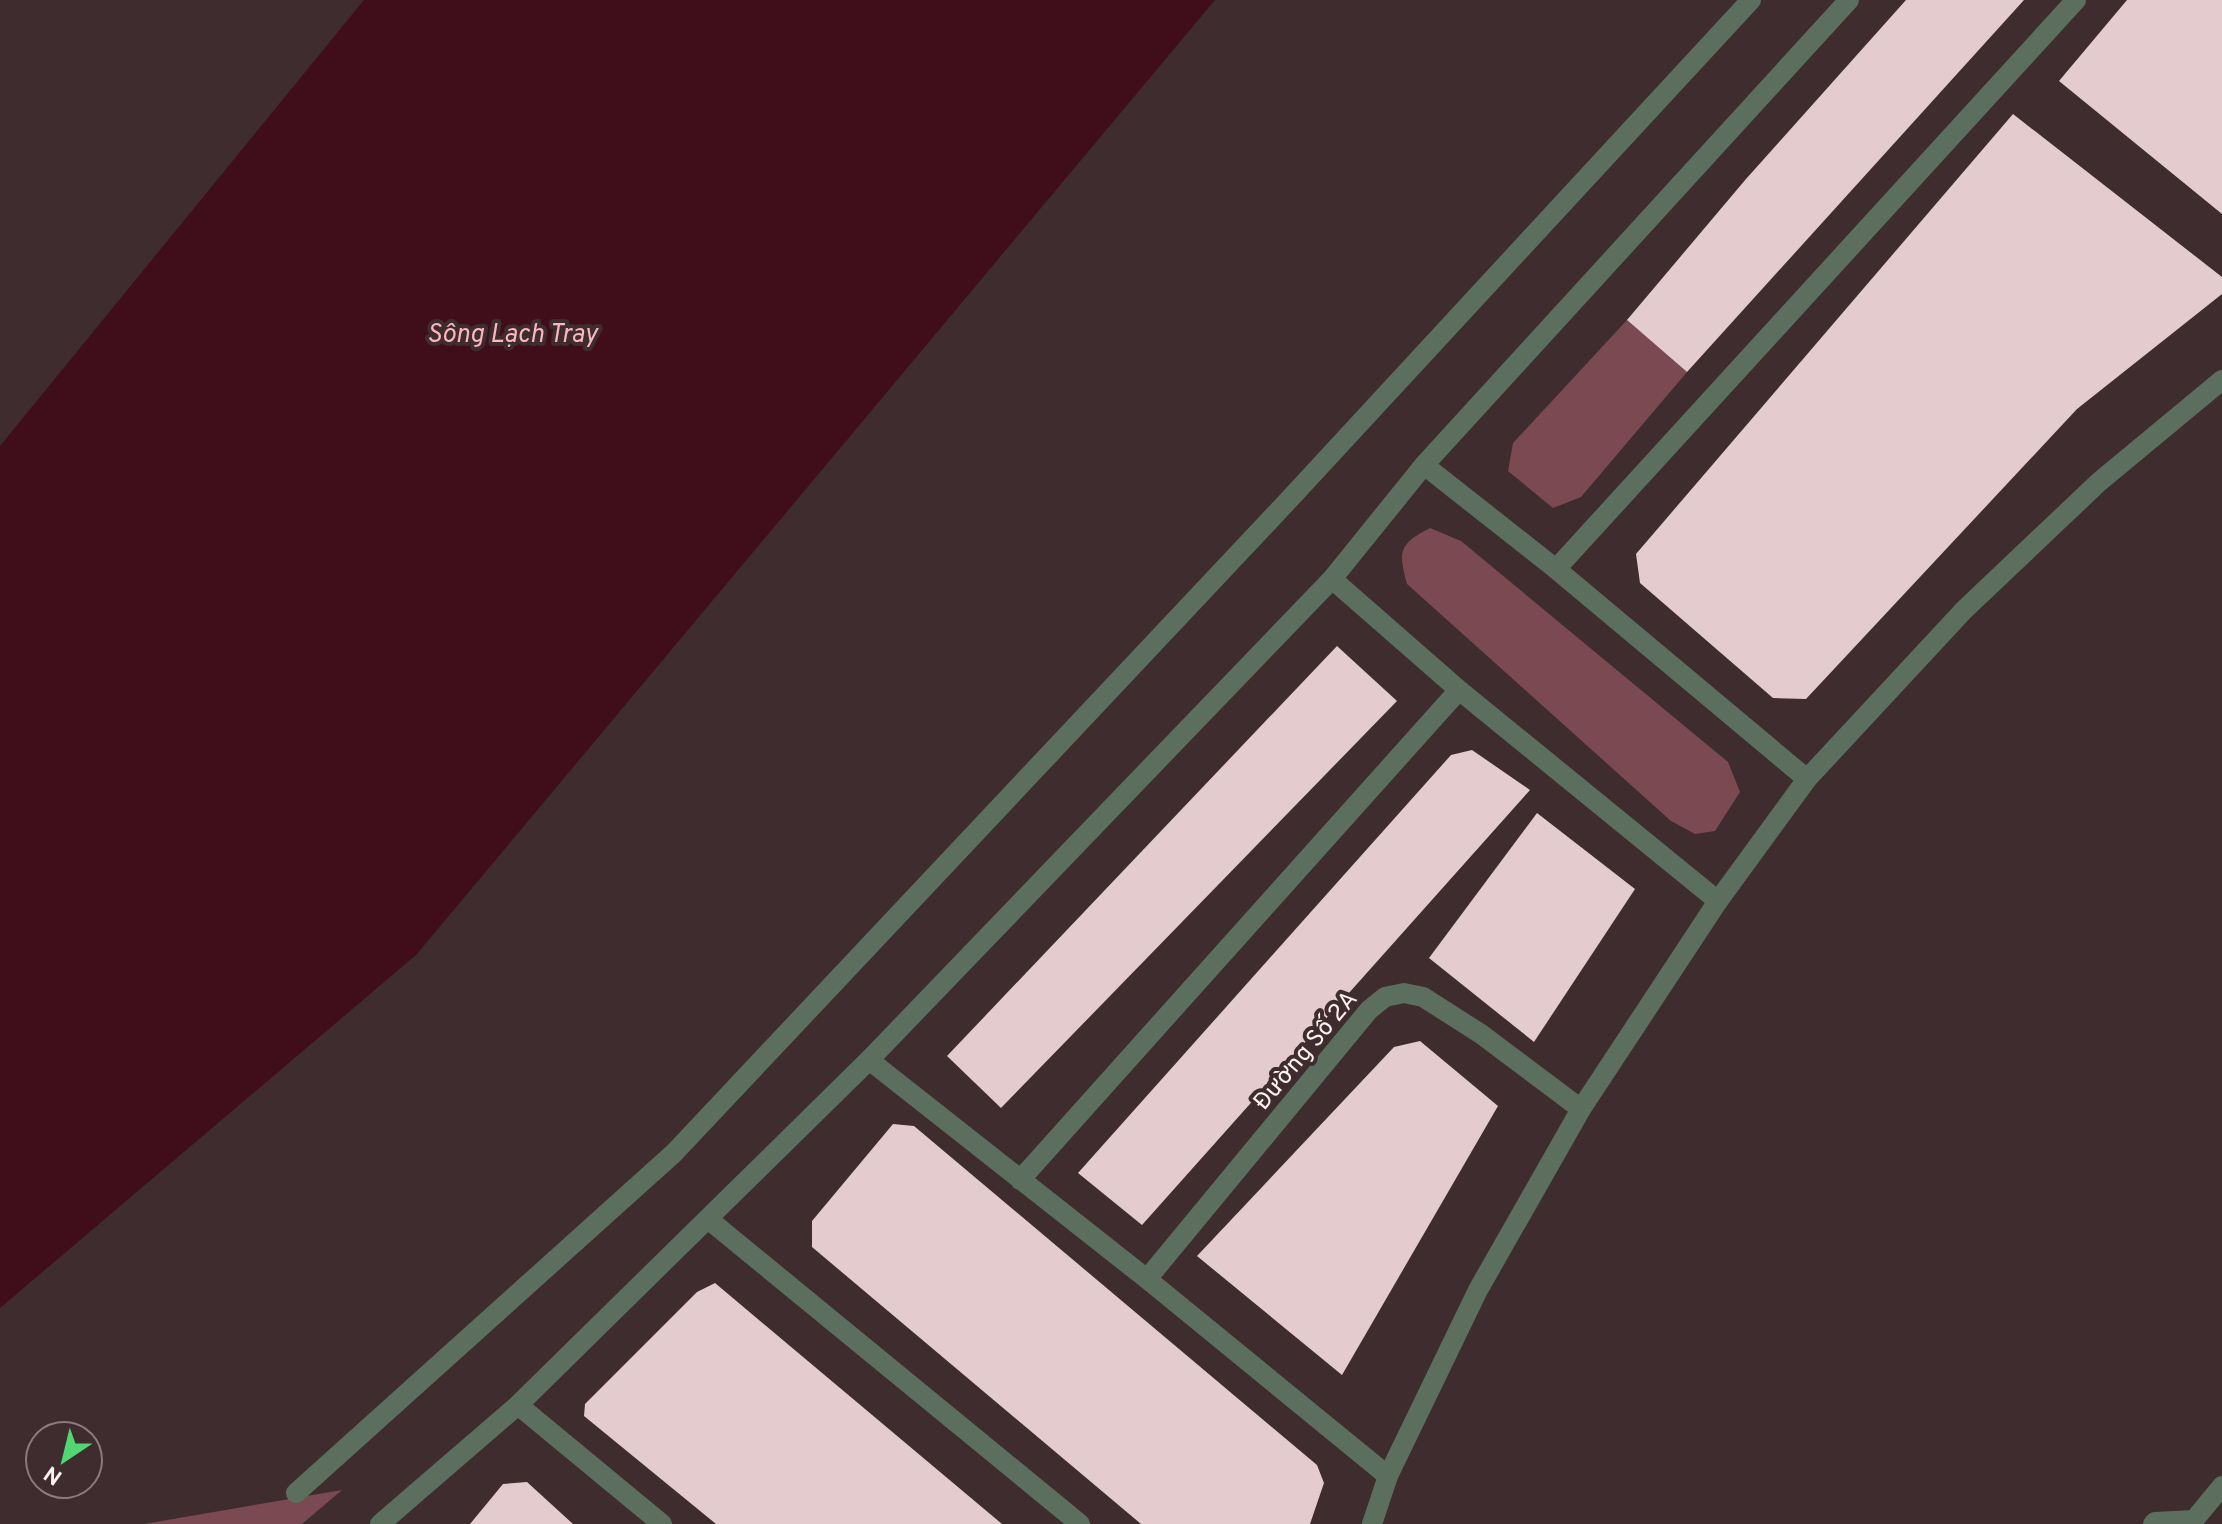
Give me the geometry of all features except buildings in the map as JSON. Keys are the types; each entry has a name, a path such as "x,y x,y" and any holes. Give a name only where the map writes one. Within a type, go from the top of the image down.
{"street":[{"path":"296,1493 674,1153 1295,493 1751,0"},
{"path":"380,1524 518,1405 869,1060 1332,579 1424,465 1849,0"},
{"path":"1556,569 2076,0"},
{"path":"1372,1524 1388,1476 1478,1290 1581,1109 1718,901 1807,779 1964,610 2099,482 2222,380"},
{"path":"1424,465 1556,569 1807,779"},
{"path":"1332,579 1459,690 1718,901"},
{"path":"1020,1180 1459,690"},
{"name":"Đường Số 2A","path":"1147,1279 1369,1010 1385,997 1404,993 1423,997 1481,1034 1581,1109"},
{"path":"869,1060 1147,1279 1388,1476"},
{"path":"708,1219 1080,1524"},
{"path":"518,1405 662,1524"},
{"path":"2153,1524 2194,1520 2222,1486"}],"shaded area":[{"path":"1627,320 1687,372 1581,497 1553,508 1508,471 1513,443"},
{"path":"1430,528 1461,541 1728,762 1740,792 1715,831 1695,834 1671,821 1407,584 1402,564 1404,550 1412,539"},
{"path":"342,1490 302,1524 144,1524"}],"water":[{"name":"Sông Lạch Tray","path":"364,0 1215,0 416,955 0,1308 0,446"}]}
